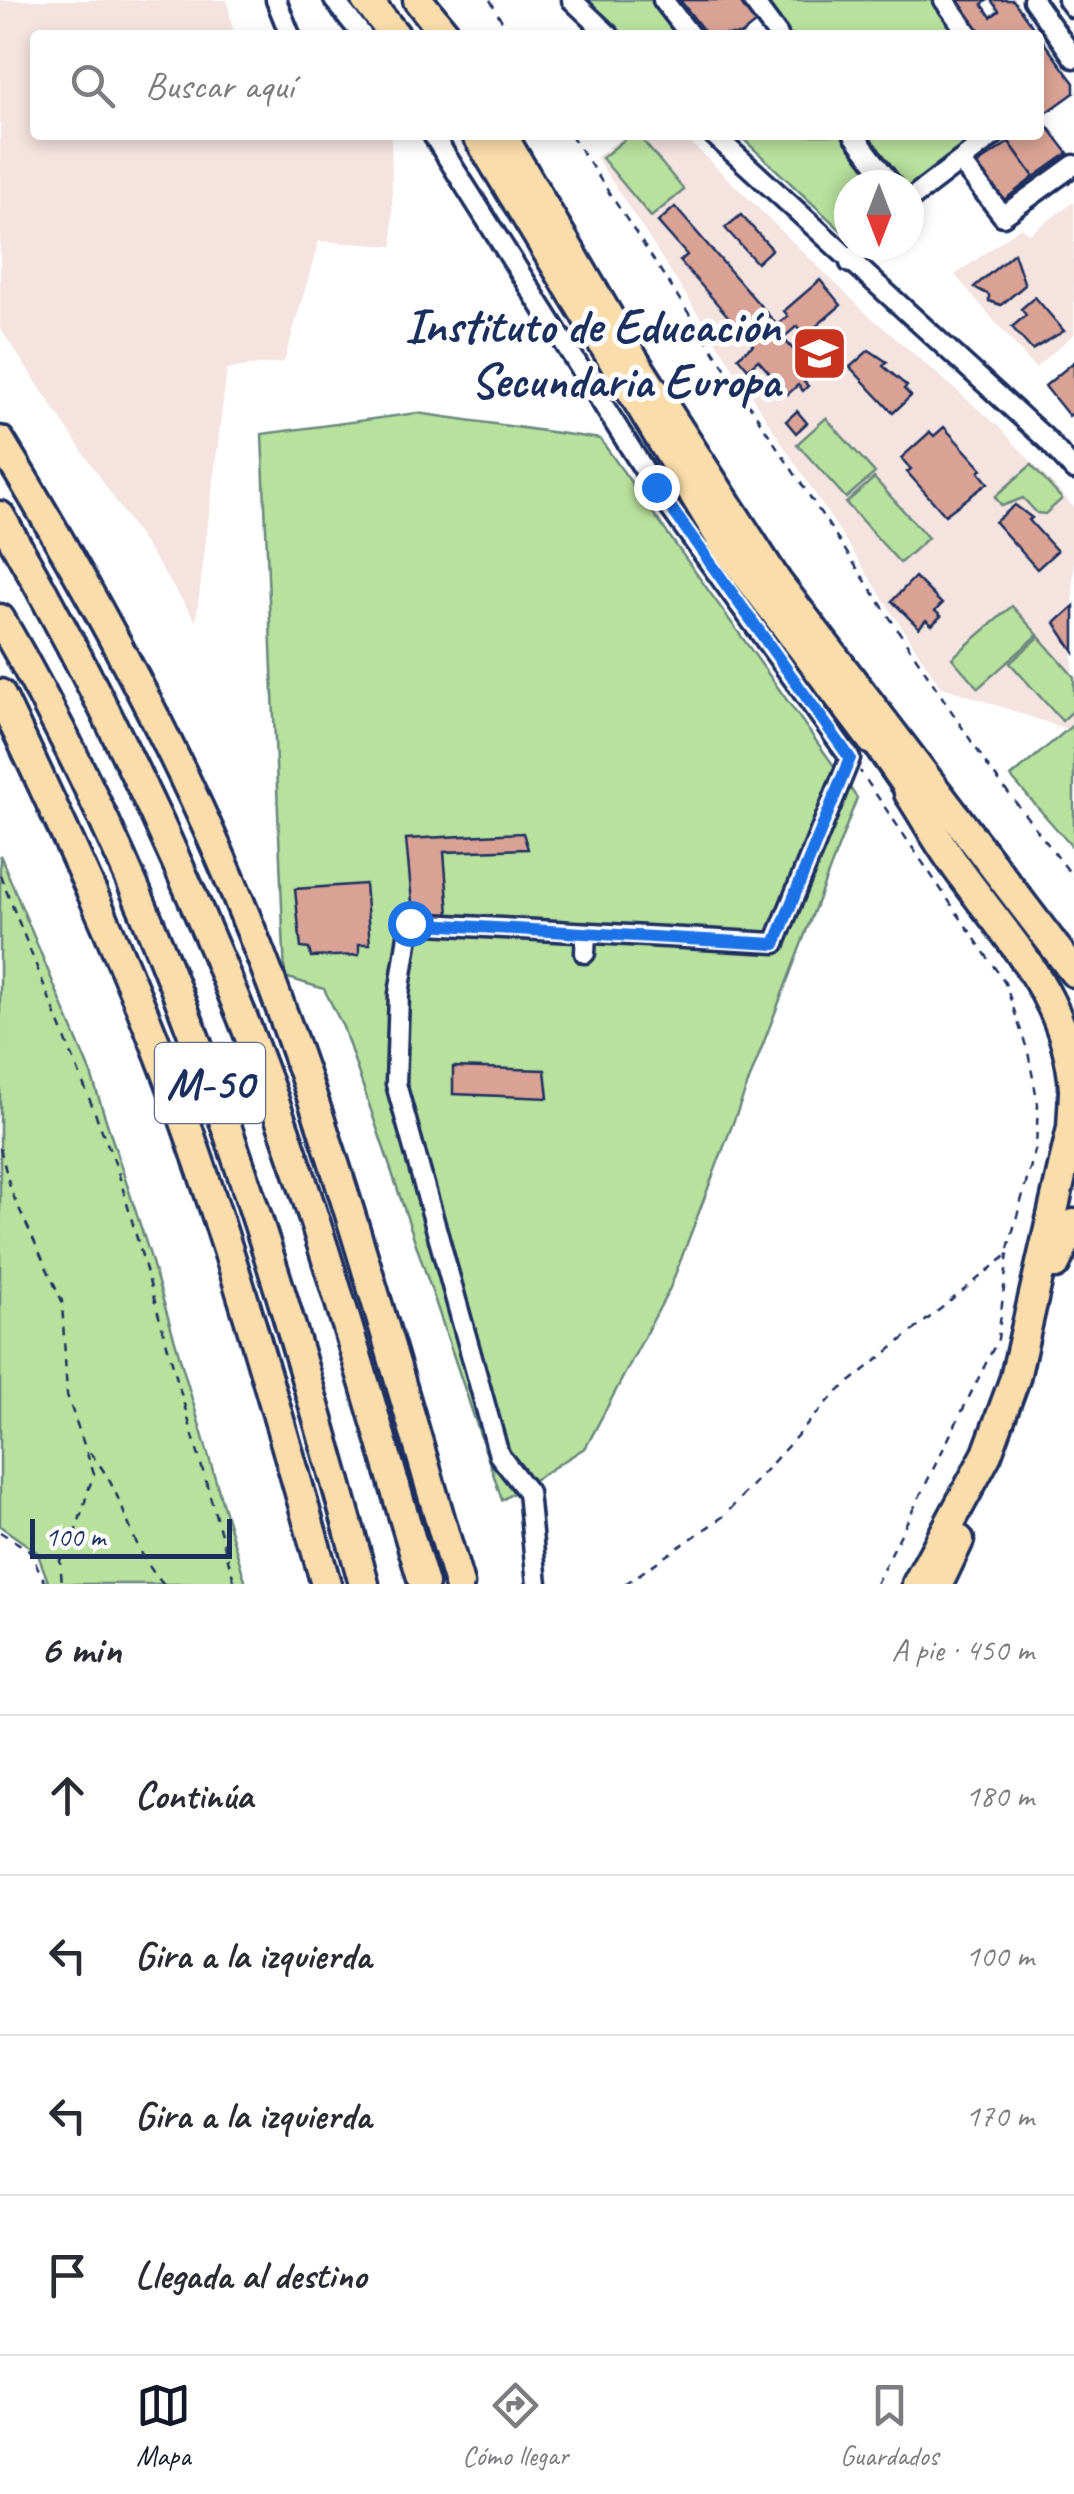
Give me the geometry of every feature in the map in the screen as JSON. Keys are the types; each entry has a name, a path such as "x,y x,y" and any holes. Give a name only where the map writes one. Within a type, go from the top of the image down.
{"highway":[{"path":"366,0 391,30"},
{"path":"382,0 407,30"},
{"path":"406,0 432,18"},
{"path":"473,140 527,220 726,547 861,749"},
{"path":"505,140 632,357 778,582 1074,972"},
{"path":"0,441 122,652 220,858 260,956 354,1232 459,1584"},
{"name":"M-50","path":"0,516 79,653 176,856 261,1065 424,1584"},
{"name":"M-50","path":"0,618 34,676 136,894 212,1087 268,1247 364,1584"},
{"path":"0,694 103,912 179,1105 256,1342 324,1584"},
{"path":"910,793 1074,1004"},
{"path":"910,793 950,858 1040,976 1065,1030 1074,1090 1072,1128 1015,1378 987,1454 917,1584"},
{"path":"992,861 1074,960"},
{"path":"938,1584 1010,1428 1058,1256 1074,1224"}],"main road":[{"path":"861,749 910,793"}],"street":[{"path":"276,0 288,30"},
{"path":"334,0 358,30"},
{"path":"572,0 603,30"},
{"path":"662,0 686,30"},
{"path":"752,0 768,30"},
{"path":"944,0 965,30"},
{"path":"1033,0 1074,58"},
{"path":"1068,0 1074,8"},
{"path":"436,140 656,487 861,749 775,944 410,923 399,994 396,1084 498,1456 528,1492 537,1584"},
{"path":"719,140 1047,440 1074,470"},
{"path":"858,140 881,170"},
{"path":"924,188 987,140"},
{"path":"960,160 1003,216 1074,165"},
{"path":"585,953 586,933"}],"path":[{"path":"490,0 507,30"},
{"path":"574,140 989,768 1074,878"},
{"path":"625,1584 724,1516 835,1394 1006,1256 1009,1246 1036,1147 1038,1104 1028,1052 1005,983 861,749"},
{"path":"0,875 116,1168 235,1584"},
{"path":"0,1148 11,1191 62,1301 66,1395 75,1426 90,1452 114,1480 146,1565 163,1584"},
{"path":"876,1584 998,1339 1009,1246"},
{"path":"62,1584 60,1560 78,1537 78,1514 94,1474 90,1452"},
{"path":"0,1532 28,1550 46,1584"}],"shaded area":[{"path":"0,0 227,0 233,30 30,30 30,140 391,140 393,246 319,241 284,362 227,369 196,621 0,328"},
{"name":"Instituto de Educación Secundaria Europa","path":"619,140 688,140 866,313 998,426 1074,507 1072,731 940,686 596,157"},
{"path":"1074,202 1074,334 1035,368 955,275 1021,227 1029,234"}],"green space":[{"path":"587,0 654,0 677,30 619,30"},
{"path":"761,0 933,0 954,30 773,30"},
{"path":"624,140 642,140 684,190 651,217 602,158"},
{"path":"744,140 971,140 924,176 924,170 834,170 834,224"},
{"path":"417,413 600,439 857,798 670,1288 586,1447 502,1500 343,1027 324,989 285,977 262,434"},
{"path":"826,418 875,473 846,498 797,444"},
{"path":"1031,465 1062,499 1045,514 1037,513 1023,498 1002,506 995,497"},
{"path":"874,478 928,538 900,563 846,503"},
{"path":"1012,606 1038,635 978,688 952,658"},
{"path":"1039,637 1074,677 1074,710 1062,721 1010,663"},
{"path":"1074,724 1074,849 1011,777"},
{"path":"0,855 91,1074 149,1252 246,1584 49,1584 37,1552 0,1526"}],"building":[{"path":"680,0 739,0 756,23 747,30 703,30"},
{"path":"957,0 988,0 982,4 991,17 999,11 991,0 1013,0 1032,26 1027,30 979,30"},
{"path":"1044,43 1074,83 1074,93 1044,115 1044,74"},
{"path":"1044,122 1068,153 1034,177 1009,142 1044,140"},
{"path":"1009,142 1034,177 1003,201 976,165"},
{"path":"675,207 777,325 788,316 784,311 820,280 841,305 805,336 797,326 783,338 814,373 804,382 808,386 803,391 798,385 788,394 758,360 748,369 738,357 753,345 680,261 687,255 658,222"},
{"path":"741,215 772,249 757,263 725,228"},
{"path":"1014,253 1025,285 1001,305 989,301 989,295 974,287"},
{"path":"1035,297 1064,331 1032,350 1012,327 1026,315 1021,309"},
{"path":"869,350 887,362 883,366 907,386 904,389 911,396 893,413 850,367"},
{"path":"1074,362 1074,412 1069,416 1045,386"},
{"path":"797,411 807,423 796,433 786,421"},
{"path":"944,427 982,469 979,472 988,483 945,515 907,472 911,469 901,458 930,432 934,436"},
{"path":"1015,505 1032,518 1029,520 1057,551 1037,569 995,522"},
{"path":"915,577 942,604 935,611 941,616 932,625 926,620 919,628 892,601"},
{"path":"1074,606 1074,652 1055,623"},
{"path":"523,833 528,849 444,852 449,914 413,913 406,839"},
{"path":"365,884 370,944 359,944 359,955 311,957 309,949 301,948 295,889"},
{"path":"453,1067 545,1070 548,1098 453,1094"}],"place":[{"name":"Instituto de Educación Secundaria Europa","path":"819,354"}],"route":[{"path":"410,923 775,944 850,758 656,487"}]}
